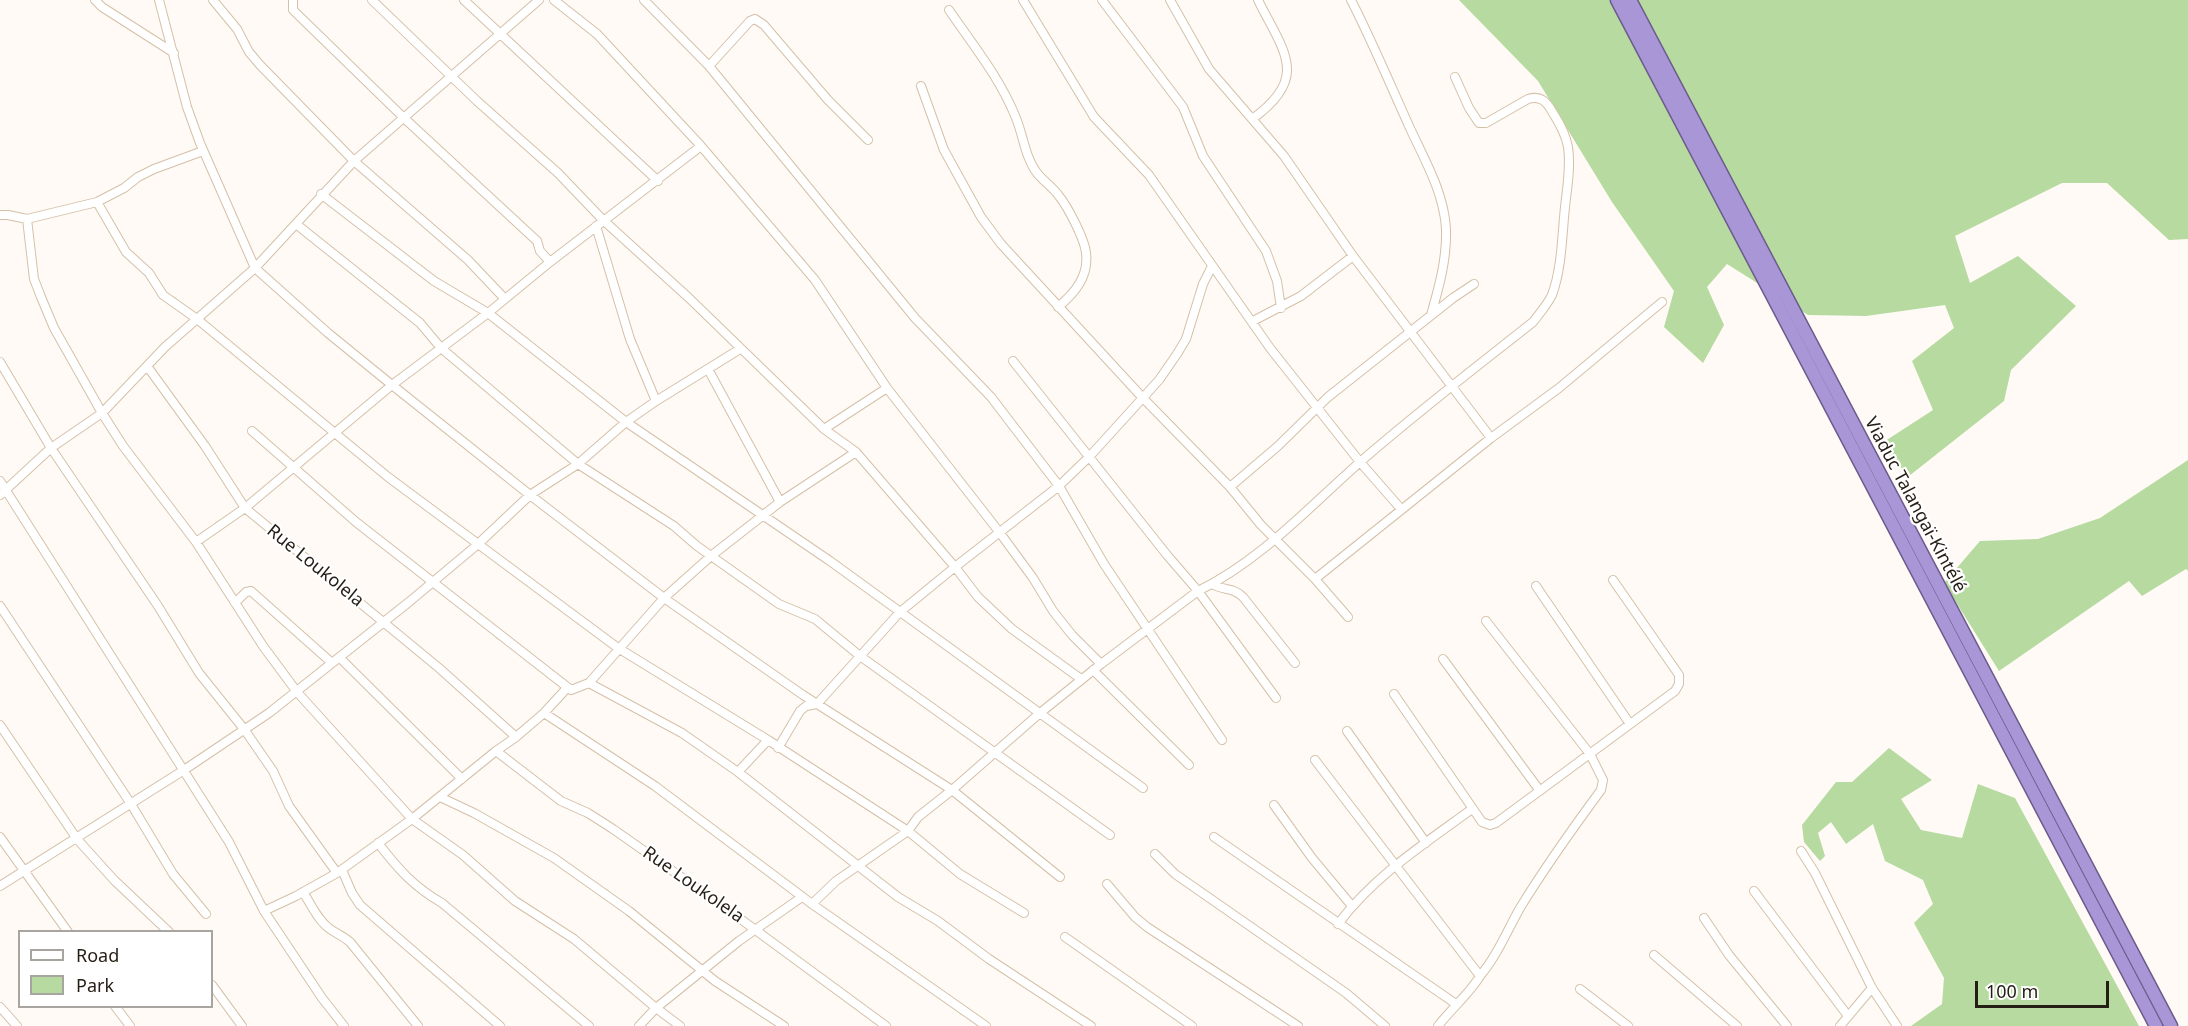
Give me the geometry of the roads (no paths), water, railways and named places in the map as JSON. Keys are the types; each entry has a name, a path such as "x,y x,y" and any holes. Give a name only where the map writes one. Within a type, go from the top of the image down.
{"highway":[{"name":"Viaduc Talangaï-Kintélé","path":"1617,0 2156,1026"},
{"name":"Viaduc Talangaï-Kintélé","path":"1630,0 2171,1026"}],"street":[{"path":"95,0 102,7 174,53"},
{"path":"159,0 187,107 203,152 255,268 328,333 392,385 664,598 817,704 952,790 1060,877"},
{"path":"213,0 237,29 249,52 260,65 354,161 468,260 505,299"},
{"path":"293,0 293,10 404,118 537,241 540,251 550,262"},
{"path":"372,0 450,76 558,173 603,220 689,298 824,429 856,452 978,597 1012,629 1081,680"},
{"path":"464,0 658,180"},
{"path":"3,492 51,448 102,412 147,366 255,268 321,194 354,161 539,0"},
{"path":"554,0 597,34 700,146 815,280 887,388 1000,533 1033,578 1053,611 1072,635 1101,664"},
{"path":"644,0 709,66 915,318 991,397 1059,486 1104,564 1222,740"},
{"path":"1023,0 1094,117 1149,175 1270,348 1360,462 1401,509"},
{"path":"1102,0 1183,107 1203,156 1266,251 1277,281 1281,308"},
{"path":"1170,0 1209,69 1284,156 1353,256 1491,438"},
{"path":"1252,119 1274,100 1288,73 1288,63 1283,48 1258,0"},
{"path":"1351,0 1422,152 1442,203 1446,227 1446,252 1431,315"},
{"path":"949,10 986,59 1016,118 1037,173 1059,196 1082,237 1086,252 1084,276 1071,296 1059,308"},
{"path":"709,66 750,21 755,19 764,25 828,100 868,140"},
{"path":"812,904 836,881 908,831 918,817 1093,670 1198,591 1212,584 1276,539 1360,462 1533,322 1548,302 1555,282 1569,164 1568,147 1550,106 1545,101 1536,98 1528,99 1486,123 1479,123 1472,114 1455,77"},
{"path":"921,86 944,150 981,217 1001,244 1142,397 1230,487 1261,525 1315,579 1348,617"},
{"path":"196,542 245,508 392,385 488,313 603,220 700,146"},
{"path":"0,215 27,219 97,202 153,169 203,152"},
{"path":"321,194 434,281 488,313 626,423 830,561 1143,788"},
{"path":"97,202 126,252 149,273 163,295 197,319 388,477 618,648 768,740 908,831 960,874 1024,913"},
{"path":"27,219 34,279 54,327 102,412 123,446 196,542 263,646 297,692 412,819 463,855 514,901 574,939 680,1026"},
{"path":"296,224 420,323 441,348 578,464 674,526 711,556 779,604 815,619 860,656 1110,835"},
{"path":"596,226 630,339 656,401"},
{"path":"1253,321 1301,296 1353,256"},
{"path":"778,748 800,711 806,706 817,704 900,612 1059,486 1090,456 1168,368 1186,339 1203,284 1212,267"},
{"path":"1230,487 1278,446 1318,406 1431,315 1474,284"},
{"path":"1315,579 1491,438 1559,388 1662,302"},
{"path":"0,886 131,804 297,692 477,545 530,495 578,464 656,401 740,349"},
{"path":"1013,361 1198,591 1276,698"},
{"path":"0,362 51,448 158,606 199,674 244,729 273,771 289,806 339,872 360,905 500,1026"},
{"name":"Rue Loukolela","path":"147,366 205,446 245,508 384,622 516,737"},
{"path":"708,369 780,502"},
{"path":"824,429 887,388"},
{"path":"252,431 292,468 431,582 567,688 576,689 590,683 618,648 664,598 711,556 780,502 856,452"},
{"path":"0,481 3,492 229,842 264,911 322,998 344,1026"},
{"path":"1394,694 1482,822 1490,825 1496,824 1675,692 1679,684 1679,675 1613,579"},
{"path":"1212,584 1221,590 1236,590 1295,663"},
{"path":"1536,586 1630,724"},
{"path":"236,603 246,592 251,591 332,663"},
{"path":"0,606 131,804 173,874 206,914"},
{"path":"1438,1026 1474,986 1492,960 1506,931 1549,861 1601,789 1604,780 1590,754 1486,621"},
{"path":"340,658 462,779"},
{"path":"1443,659 1540,791"},
{"path":"1093,670 1189,765"},
{"path":"590,683 682,733 738,772 897,897 938,921 989,959 1091,1026"},
{"path":"264,911 339,872 412,819 516,737 544,713 567,688"},
{"path":"544,713 655,786 802,897 986,1026"},
{"path":"0,725 77,839 114,880 167,930"},
{"path":"1347,731 1425,843"},
{"path":"738,772 768,740"},
{"name":"Rue Loukolela","path":"496,751 561,801 588,813 613,829 755,929 886,1026"},
{"path":"1315,760 1480,976"},
{"path":"440,797 474,813 554,858 629,911 703,971 784,1026"},
{"path":"1274,804 1312,858 1352,906"},
{"path":"1338,924 1368,888 1472,809"},
{"path":"0,837 67,930"},
{"path":"1214,837 1456,1004"},
{"path":"378,843 403,875 442,903 589,1026"},
{"path":"1801,851 1815,873 1872,988 1897,1026"},
{"path":"1155,854 1175,874 1346,993 1385,1026"},
{"path":"1107,884 1146,927 1298,1026"},
{"path":"1754,891 1848,1016"},
{"path":"303,892 321,920 350,942 418,1026"},
{"path":"639,1026 656,1008 755,929 802,897"},
{"path":"1704,918 1728,955 1787,1026"},
{"path":"1065,937 1192,1026"},
{"path":"1654,955 1737,1026"},
{"path":"213,986 242,1026"},
{"path":"1840,1026 1872,988"},
{"path":"1580,989 1628,1026"},
{"path":"0,1007 17,1026"},
{"path":"116,1008 130,1026"}]}
